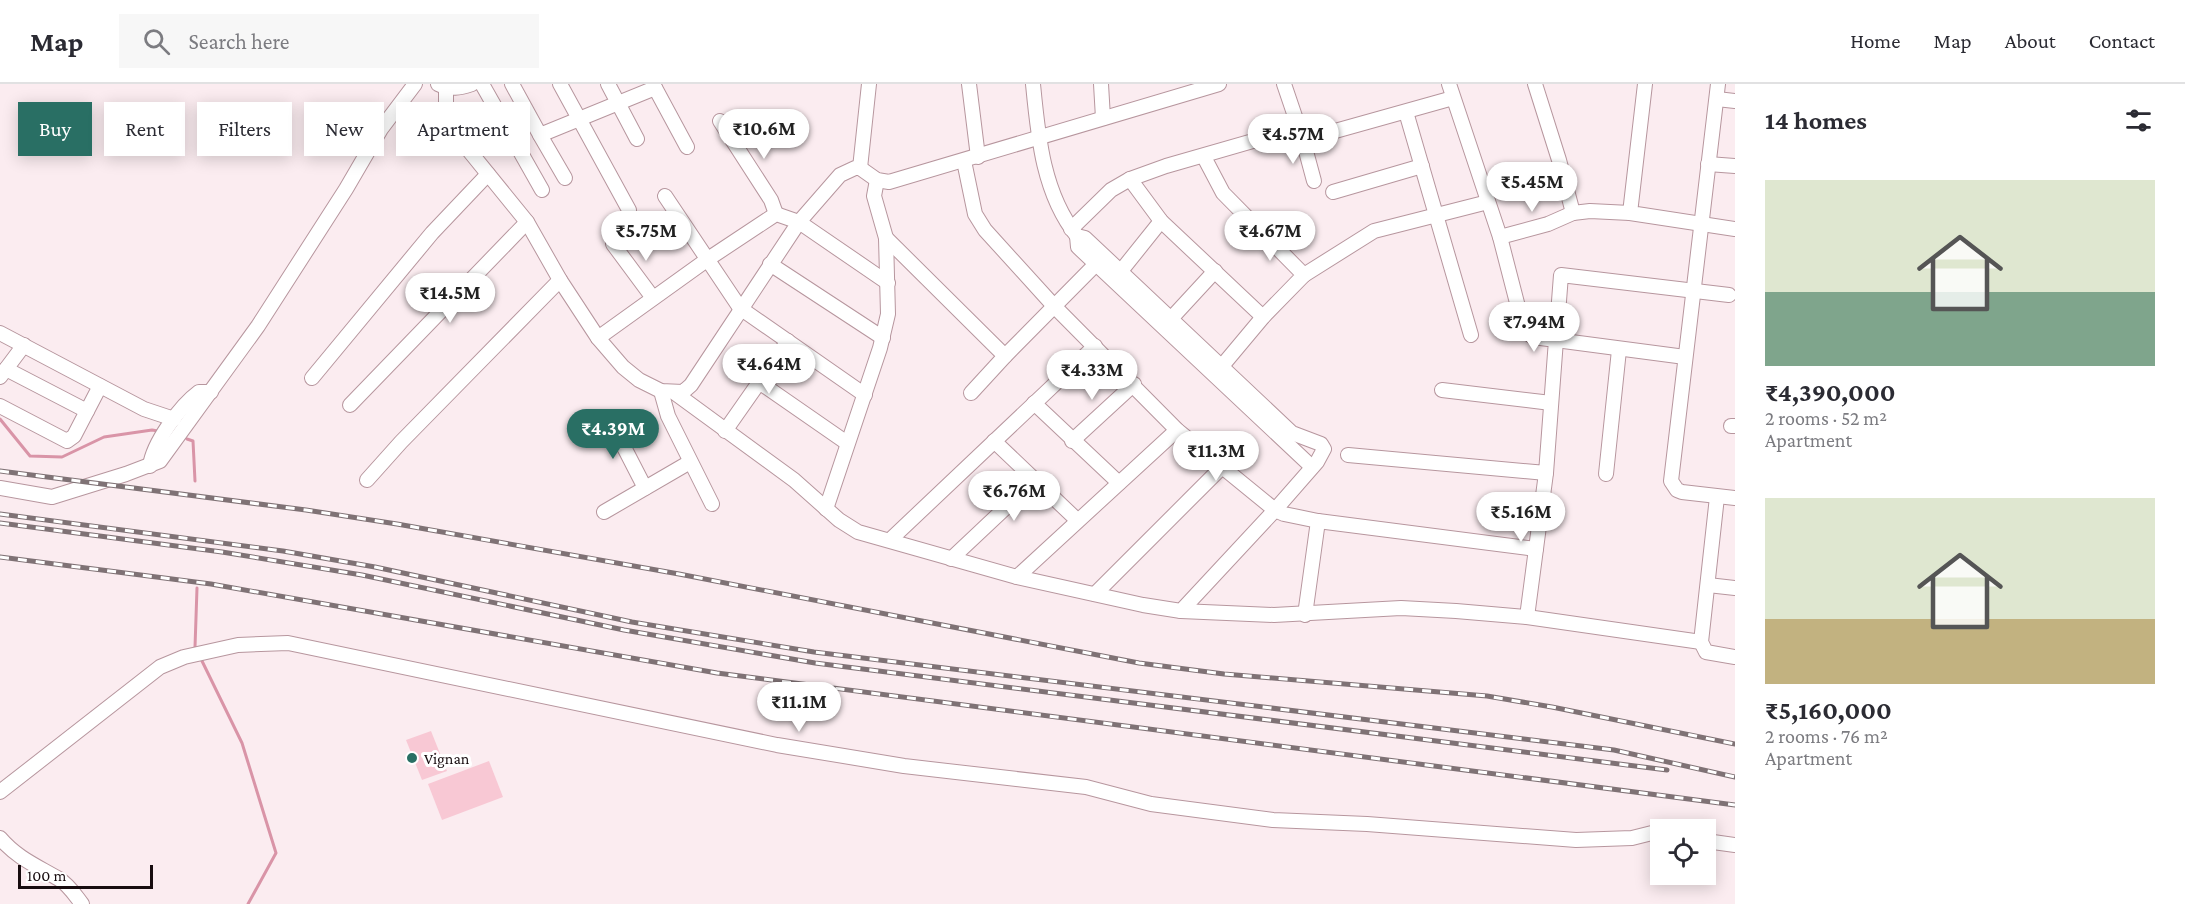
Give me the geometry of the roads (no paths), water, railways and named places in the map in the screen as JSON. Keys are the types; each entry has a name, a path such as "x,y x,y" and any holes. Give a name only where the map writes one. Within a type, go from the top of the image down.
{"street":[{"path":"0,488 52,497 160,461 258,326 346,189 381,129 416,84"},
{"path":"472,84 462,88 442,86 458,137 527,222 560,280 598,338 623,368 639,380 668,392 725,430 794,480 858,532 1017,577 1181,610 1305,615 1401,608 1527,617 1701,642"},
{"path":"482,84 542,190"},
{"path":"512,84 565,178"},
{"path":"560,84 629,210"},
{"path":"608,84 637,139"},
{"path":"860,168 869,84"},
{"path":"969,84 973,206 979,221 1054,306 1178,430 1275,510 1297,518 1536,549"},
{"path":"1033,84 1038,138 1052,191 1074,233 1078,247 1222,366 1292,433 1321,444 1324,449 1312,467 1275,510 1181,610"},
{"path":"1101,84 1103,118"},
{"path":"668,392 683,392 691,385 799,222 847,170 860,168 877,180 889,182 1219,84"},
{"path":"1284,84 1314,182"},
{"path":"1449,84 1500,237 1524,330 1533,337 1685,357"},
{"path":"1535,84 1573,213"},
{"path":"1630,213 1645,84"},
{"path":"1718,84 1671,481 1677,490 1682,492 1735,498"},
{"path":"540,135 654,86 687,147"},
{"path":"1074,233 1111,190 1130,179 1166,166 1406,112 1453,98"},
{"path":"1717,99 1735,101"},
{"path":"1406,112 1471,335"},
{"path":"720,121 771,200 776,214"},
{"path":"1204,157 1223,192 1304,275"},
{"path":"1708,164 1735,166"},
{"path":"1333,192 1422,166"},
{"path":"312,378 425,242 488,174"},
{"path":"1130,179 1161,221 1263,317"},
{"path":"826,508 883,338 888,314 886,238 874,196 877,180"},
{"path":"664,196 740,308 865,394"},
{"path":"1222,366 1263,317 1304,275 1374,231 1437,217 1488,202"},
{"path":"1500,237 1548,224 1573,213 1590,210 1630,213 1735,229"},
{"path":"776,214 799,222 888,283"},
{"path":"598,338 776,214"},
{"path":"1121,271 1161,221"},
{"path":"350,405 527,222"},
{"path":"1074,233 1085,238 1121,271 1168,323 1312,467"},
{"path":"886,238 1005,356"},
{"path":"613,244 653,298"},
{"path":"770,264 883,338"},
{"path":"971,393 1096,264"},
{"path":"1168,323 1215,272"},
{"path":"1527,617 1546,473 1562,275 1729,295"},
{"path":"367,480 401,442 560,280"},
{"path":"2,338 24,345 144,409 174,419"},
{"path":"725,430 788,341"},
{"path":"24,345 3,373 87,411"},
{"path":"890,540 1095,346"},
{"path":"1606,474 1620,350"},
{"path":"759,382 847,443"},
{"path":"1072,441 1134,384"},
{"path":"0,406 67,441 74,436 100,386"},
{"path":"1442,390 1551,403"},
{"path":"150,466 153,452 174,419 198,392 211,392"},
{"path":"668,392 668,416 712,504"},
{"path":"1034,403 1119,483"},
{"path":"609,418 645,488"},
{"path":"1017,577 1178,430"},
{"path":"994,441 1077,520"},
{"path":"1348,455 1546,473"},
{"path":"604,512 690,462"},
{"path":"1095,594 1222,466"},
{"path":"951,559 1035,480"},
{"path":"1718,497 1701,642 1706,652 1735,657"},
{"path":"1305,615 1318,521"},
{"path":"1708,585 1735,588"},
{"path":"0,792 160,668 184,657 238,645 270,642 288,643 349,655 777,745 904,766 1086,787 1151,804 1273,820 1367,824 1576,840 1632,838 1650,834"},
{"path":"0,838 20,858 59,879 71,889 82,904"},
{"path":"1716,842 1735,845"}],"waterway":[{"path":"0,419 30,456 62,457 104,437 158,431"},
{"path":"187,439 193,441 195,481"},
{"path":"195,647 197,588"},
{"path":"202,661 242,743 276,853 248,904"}],"railway":[{"path":"0,471 306,510 397,524 679,574 1139,663 1224,674 1487,696 1735,744"},
{"path":"0,514 283,551 375,567 632,622 814,652 1614,750 1735,777"},
{"path":"0,523 222,552 362,575 624,630 815,663 1667,770"},
{"path":"0,557 211,584 717,673 1735,805"}],"place":[{"name":"Vignan","path":"412,758"}]}
